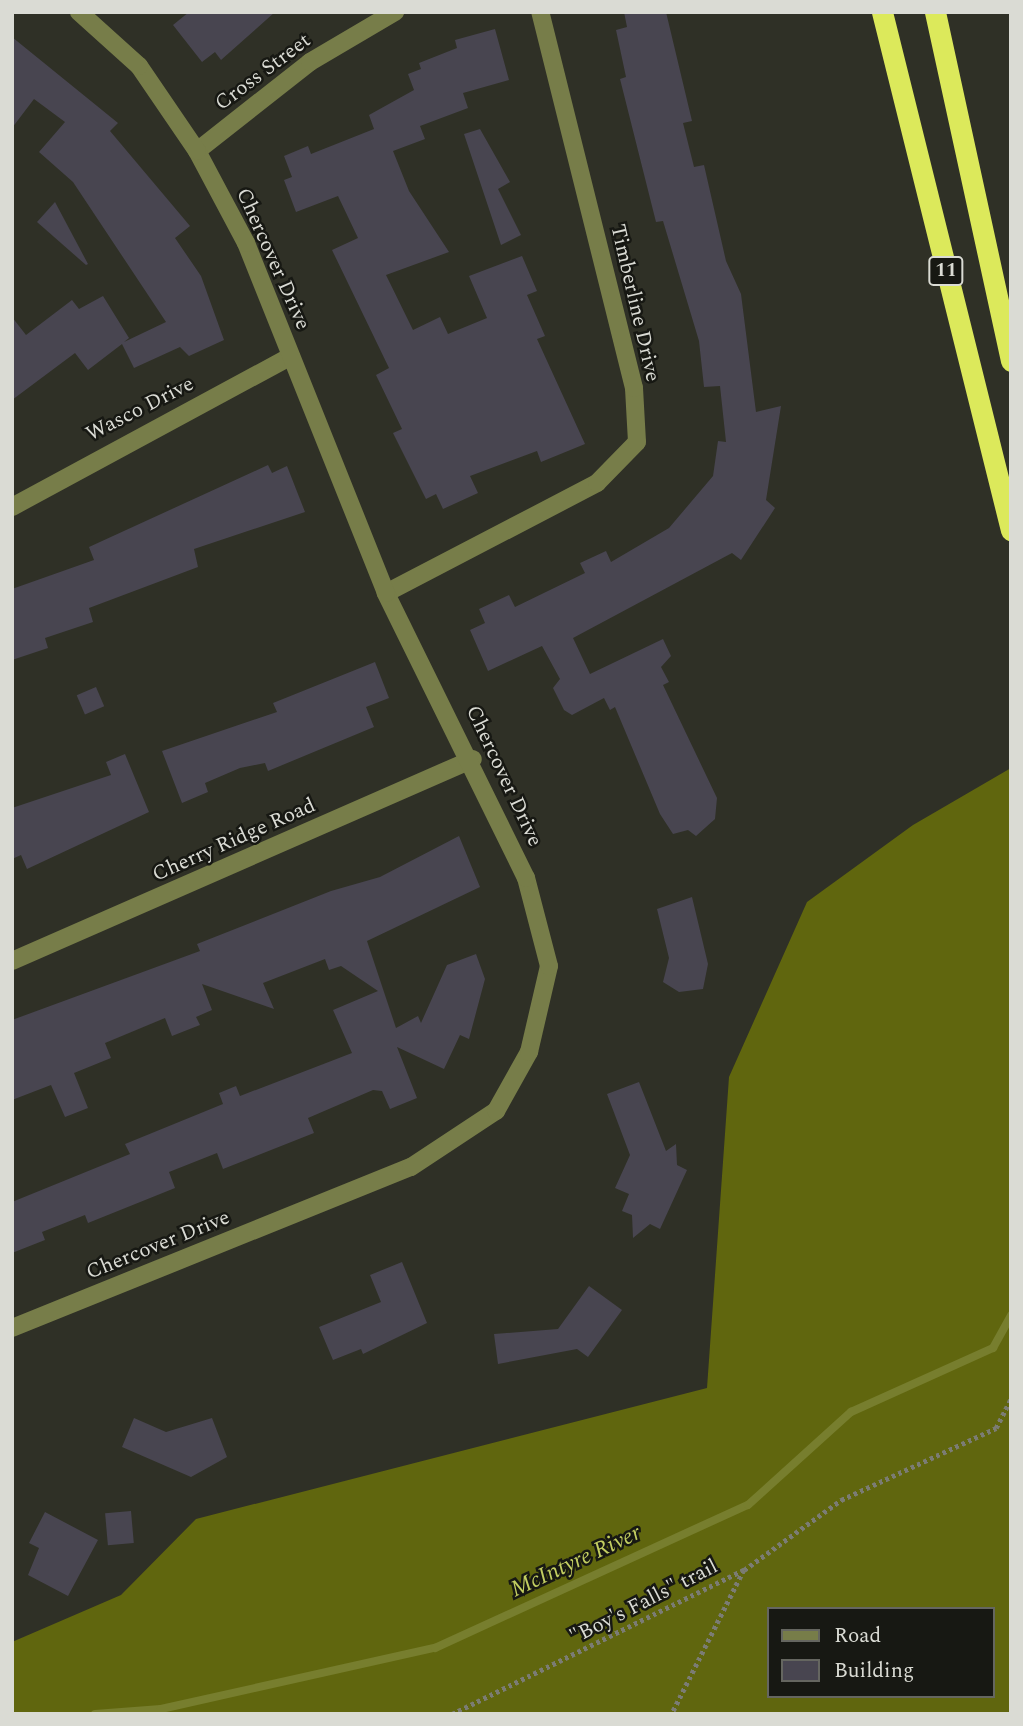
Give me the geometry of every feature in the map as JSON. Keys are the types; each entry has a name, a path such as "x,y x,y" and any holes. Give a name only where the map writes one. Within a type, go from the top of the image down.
{"highway":[{"name":"11","path":"882,12 1011,530"},
{"name":"11","path":"935,12 1011,360"}],"street":[{"name":"Chercover Drive","path":"12,1328 411,1167 496,1111 529,1052 549,966 526,878 473,760 386,593 246,243 197,151 139,66 79,12"},
{"name":"Cross Street","path":"197,151 310,62 395,12"},
{"name":"Timberline Drive","path":"386,593 597,483 637,442 634,388 540,12"},
{"name":"Wasco Drive","path":"12,507 291,356"},
{"name":"Cherry Ridge Road","path":"12,961 473,760"}],"path":[{"path":"744,1570 841,1500 996,1428 1011,1398"},
{"name":"\"Boy's Falls\" trail","path":"452,1714 744,1570"},
{"name":"\"Boy's Falls\" trail","path":"672,1714 744,1570"}],"green space":[{"path":"1011,768 1011,1714 12,1714 12,1642 121,1595 196,1519 707,1388 729,1077 807,902 913,825"}],"building":[{"path":"189,12 275,12 221,60 215,52 202,62 173,25"},
{"path":"624,12 666,12 692,121 683,123 694,167 704,165 726,261 741,294 756,412 781,406 766,500 775,508 741,560 732,553 573,638 590,674 663,639 671,656 661,667 669,682 663,685 717,798 715,819 696,836 688,830 673,834 660,814 615,707 610,710 604,698 572,715 564,710 553,688 560,679 542,646 488,671 470,630 485,623 479,609 509,595 515,607 585,573 580,563 606,551 611,562 669,528 713,476 718,441 726,442 720,386 704,387 699,341 663,221 656,222 620,79 626,77 616,30 627,27"},
{"path":"495,29 509,80 463,93 468,108 420,126 425,139 393,151 409,191 449,252 386,275 413,330 440,317 448,334 487,318 469,276 522,256 537,291 527,295 545,336 537,339 585,444 541,462 537,451 470,476 478,493 443,509 436,494 426,499 393,433 402,429 376,375 389,368 332,250 358,238 338,196 296,212 284,180 292,177 284,156 308,146 311,154 374,129 369,115 414,90 408,74 421,69 419,63 457,48 455,40"},
{"path":"12,37 118,123 110,131 190,226 175,238 201,276 224,340 189,356 180,347 134,368 122,344 88,370 75,353 12,400 12,317 26,335 72,300 79,309 103,296 129,338 124,342 166,322 73,182 39,152 65,122 34,99 12,128"},
{"path":"480,129 510,182 498,189 521,235 501,245 464,134"},
{"path":"55,202 88,264 37,222"},
{"path":"268,465 272,473 287,466 305,512 194,549 198,567 89,608 93,622 45,638 48,648 12,660 12,589 94,560 89,547"},
{"path":"375,662 389,698 366,707 374,727 268,771 265,763 240,768 205,783 208,792 182,803 162,751 277,712 273,703"},
{"path":"96,687 104,706 85,715 77,695"},
{"path":"125,754 149,812 27,869 21,855 12,859 12,808 111,775 106,762"},
{"path":"459,836 480,887 367,941 396,1028 418,1016 421,1023 447,965 476,954 485,979 469,1039 460,1035 444,1069 397,1047 417,1098 390,1109 382,1091 373,1090 308,1118 314,1133 223,1169 217,1153 169,1172 175,1188 88,1223 85,1215 42,1232 45,1240 12,1253 12,1202 130,1154 125,1144 223,1104 219,1093 236,1086 240,1096 352,1053 333,1010 378,991 341,966 329,970 325,959 263,983 274,1009 202,984 212,1010 196,1017 200,1025 172,1036 165,1018 105,1043 111,1058 74,1073 88,1108 65,1117 51,1085 12,1100 12,1020 200,951 197,944 331,891 380,877"},
{"path":"692,897 708,964 703,989 679,992 663,982 669,958 657,909"},
{"path":"639,1082 666,1151 676,1144 677,1165 687,1170 660,1229 650,1224 633,1238 632,1215 622,1211 629,1194 615,1188 630,1155 607,1094"},
{"path":"402,1262 427,1323 363,1354 361,1349 333,1360 319,1327 381,1302 370,1275"},
{"path":"589,1286 622,1310 588,1357 577,1349 498,1364 494,1334 558,1329"},
{"path":"134,1418 166,1432 212,1418 227,1457 191,1477 122,1447"},
{"path":"131,1511 134,1543 108,1545 105,1513"},
{"path":"45,1512 98,1540 68,1596 28,1575 39,1548 29,1543"}],"waterway":[{"name":"McIntyre River","path":"95,1714 161,1709 435,1648 748,1505 851,1412 993,1348 1011,1315"}]}
